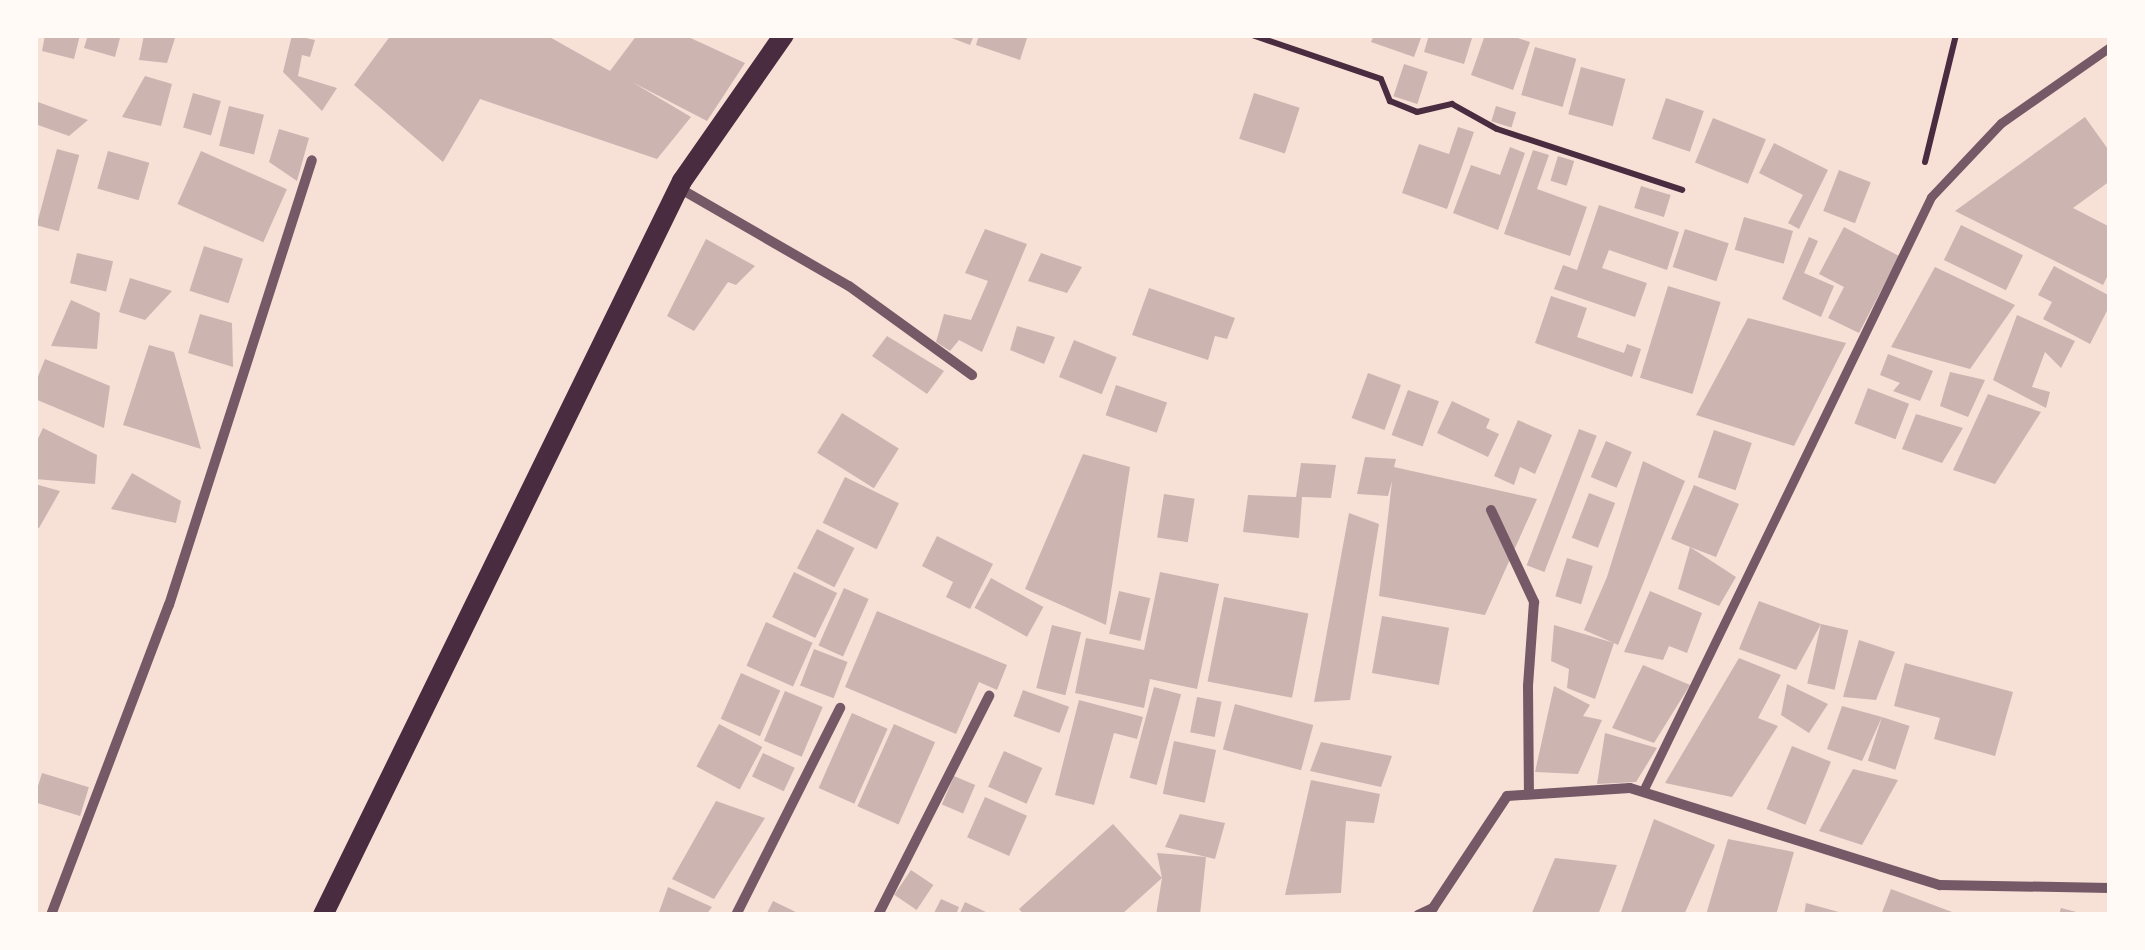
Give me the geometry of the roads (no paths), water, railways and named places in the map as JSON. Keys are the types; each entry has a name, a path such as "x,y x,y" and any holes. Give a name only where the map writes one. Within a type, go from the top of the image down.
{"main road":[{"path":"323,915 679,188 784,35"}],"street":[{"path":"1643,791 1932,196 2001,123 2110,47"},
{"path":"52,915 170,604 312,160"},
{"path":"679,188 849,286 972,375"},
{"path":"1491,510 1534,602 1529,794"},
{"path":"878,915 988,696"},
{"path":"736,915 840,708"},
{"path":"1418,915 1433,908 1507,796 1630,788 1940,884 2110,888"}]}
